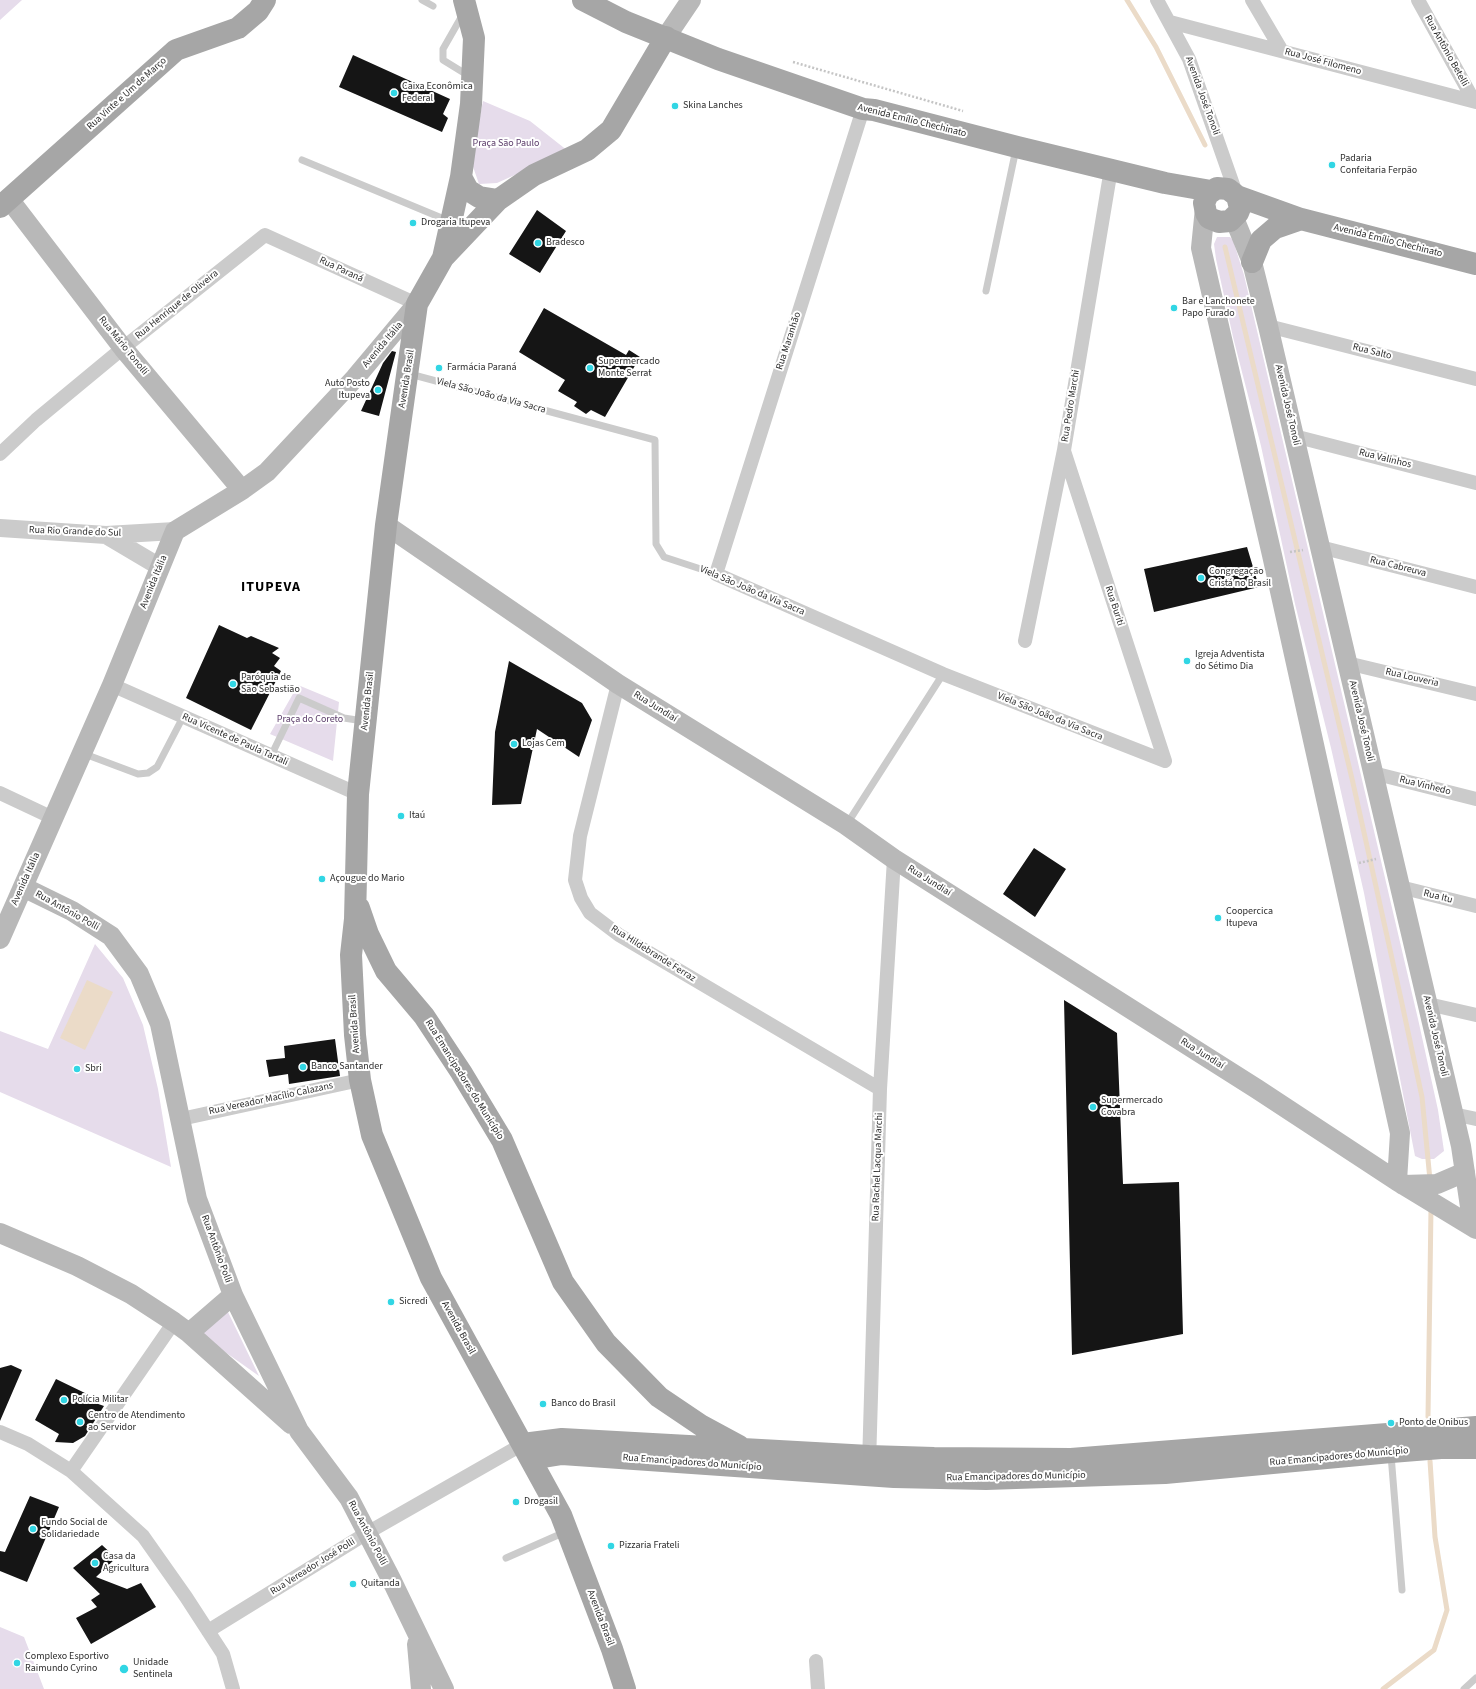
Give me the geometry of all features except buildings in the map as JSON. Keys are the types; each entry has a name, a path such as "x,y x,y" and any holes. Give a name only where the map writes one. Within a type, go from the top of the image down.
{"main road":[{"name":"Rua Vinte e Um de Março","path":"5,203 176,50 238,28 258,11 265,0"},
{"path":"583,0 626,22 666,37"},
{"path":"417,304 443,258 498,200 534,175 587,150 611,130 666,37 691,0"},
{"path":"443,258 461,177 471,104 474,38 465,4"},
{"name":"Avenida Emílio Chechinato","path":"666,37 718,59 863,109 874,110 1165,183 1208,200"},
{"path":"461,177 468,190 479,197 498,200"},
{"path":"1208,200 1210,218 1219,222 1230,221 1234,218 1240,208 1237,196 1228,189 1216,188 1208,200 1201,248 1272,555 1400,1133 1408,1186 1437,1184 1465,1172"},
{"name":"Avenida Emílio Chechinato","path":"1237,196 1301,219 1476,264"},
{"name":"Rua Mário Tonolli","path":"5,203 123,348 242,490"},
{"name":"Avenida Emílio Chechinato","path":"1234,218 1301,219"},
{"name":"Avenida José Tonoli","path":"1234,218 1252,262 1268,326 1294,436 1315,548 1347,663 1428,1004 1453,1114 1475,1228"},
{"path":"1252,262 1261,240 1275,228 1301,219"},
{"name":"Avenida Brasil","path":"417,304 386,526 358,794 356,899 351,955 355,1035 360,1080 372,1135 431,1278 561,1515 612,1649 625,1689"},
{"name":"Avenida Itália","path":"0,939 112,686 175,531 242,490 267,472 355,378 417,304"},
{"name":"Rua Jundiaí","path":"386,526 618,684 846,825 894,859 1475,1228"},
{"name":"Rua Antônio Polli","path":"23,887 72,911 111,936 139,974 160,1024 197,1199 233,1296 299,1431 349,1498 444,1689"},
{"name":"Rua Emancipadores do Município","path":"356,899 368,934 386,972 424,1016 461,1072 498,1133 563,1282 606,1343 659,1396 702,1426 746,1450"},
{"path":"354,1009 366,979 386,972"},
{"path":"0,1233 77,1266 131,1294 182,1327 299,1431"},
{"path":"182,1327 233,1296"},
{"name":"Rua Emancipadores do Município","path":"527,1451 562,1454 869,1465 934,1458 1071,1459 1476,1427"},
{"name":"Rua Emancipadores do Município","path":"527,1451 562,1439 746,1450 986,1479 1165,1473 1391,1452 1441,1448 1476,1448"},
{"name":"Rua Antônio Polli","path":"416,1632 421,1689"}],"street":[{"name":"Avenida José Tonoli","path":"1157,0 1189,59 1237,196"},
{"path":"1252,0 1282,51"},
{"name":"Rua Antônio Betelli","path":"1418,0 1475,102"},
{"name":"Rua José Filomeno","path":"1170,22 1475,102"},
{"name":"Rua Maranhão","path":"716,574 863,109"},
{"name":"Rua Pedro Marchi","path":"1025,641 1064,450 1110,169"},
{"name":"Rua Henrique de Oliveira","path":"0,454 36,420 123,348 265,235"},
{"name":"Rua Paraná","path":"265,235 417,304"},
{"name":"Rua Salto","path":"1268,326 1476,379"},
{"name":"Rua Valinhos","path":"1294,436 1476,482"},
{"name":"Rua Buriti","path":"1064,450 1165,761"},
{"name":"Rua Rio Grande do Sul","path":"0,528 106,534 175,531"},
{"path":"106,534 160,567"},
{"name":"Rua Cabreuva","path":"1315,548 1476,587"},
{"name":"Viela São João da Via Sacra","path":"716,574 943,674 1165,761"},
{"name":"Rua Louveria","path":"1347,663 1476,694"},
{"name":"Rua Hildebrande Ferraz","path":"618,684 580,836 575,880 581,898 590,913 619,935 880,1090"},
{"name":"Rua Vicente de Paula Tartali","path":"112,686 358,794"},
{"name":"Rua Vinhedo","path":"1373,773 1476,799"},
{"path":"0,793 53,818"},
{"name":"Rua Rachel Lacqua Marchi","path":"869,1465 880,1090 894,859"},
{"name":"Rua Itu","path":"1400,887 1476,906"},
{"path":"1428,1004 1476,1015"},
{"name":"Rua Vereador Macílio Calazans","path":"181,1118 360,1080"},
{"path":"1453,1114 1476,1119"},
{"path":"71,1470 182,1327"},
{"path":"1,1433 28,1444 71,1470 143,1536 223,1654 233,1689"},
{"name":"Rua Vereador José Polli","path":"208,1631 367,1533 527,1451"},
{"path":"816,1661 818,1689"}],"lane":[{"path":"422,0 432,6"},
{"path":"465,4 443,49 443,60 472,78"},
{"path":"986,291 1017,147"},
{"path":"302,160 451,222"},
{"name":"Viela São João da Via Sacra","path":"408,374 655,440 656,544 664,558 716,574"},
{"path":"846,825 943,674"},
{"path":"272,756 299,698 344,718 366,721"},
{"path":"82,753 138,774 148,773 156,767 183,717"},
{"path":"1391,1452 1402,1590"},
{"path":"506,1558 567,1531"},
{"path":"1464,1689 1476,1678"}],"path":[{"path":"1288,553 1315,548"},
{"path":"1354,864 1377,859"}],"green space":[{"path":"0,0 22,0 0,20"},
{"name":"Praça São Paulo","path":"483,101 530,121 568,151 497,183 479,184 471,161"},
{"path":"1217,237 1230,237 1233,240 1244,275 1438,1110 1444,1151 1434,1159 1422,1159 1415,1156 1364,893 1331,748 1295,604 1261,446 1233,337 1216,259 1214,244"},
{"name":"Praça do Coreto","path":"298,685 339,702 333,761 270,734"},
{"name":"Sbri","path":"95,944 123,978 143,1025 158,1089 171,1167 0,1092 0,1031 48,1049"},
{"path":"227,1310 259,1376 201,1335"},
{"name":"Complexo Esportivo Raimundo Cyrino","path":"0,1627 24,1637 44,1689 0,1689"}],"shaded area":[{"path":"87,980 113,992 85,1050 60,1038"}],"waterway":[{"path":"1127,0 1156,47 1205,145"},
{"path":"1225,247 1353,783 1401,999 1422,1097 1430,1180"},
{"path":"1428,1417 1431,1208"},
{"path":"1383,1689 1434,1650 1447,1610 1435,1537 1430,1461"}],"place":[{"name":"Caixa Econômica Federal","path":"394,93"},
{"name":"Skina Lanches","path":"675,106"},
{"name":"Padaria Confeitaria Ferpão","path":"1332,165"},
{"name":"Drogaria Itupeva","path":"413,223"},
{"name":"Bradesco","path":"538,243"},
{"name":"Bar e Lanchonete Papo Furado","path":"1174,308"},
{"name":"Farmácia Paraná","path":"439,368"},
{"name":"Supermercado Monte Serrat","path":"590,368"},
{"name":"Auto Posto Itupeva","path":"378,390"},
{"name":"Congregação Cristá no Brasil","path":"1201,578"},
{"name":"Igreja Adventista do Sétimo Dia","path":"1187,661"},
{"name":"Paróquia de São Sebastião","path":"233,684"},
{"name":"Lojas Cem","path":"514,744"},
{"name":"Itaú","path":"401,816"},
{"name":"Açougue do Mario","path":"322,879"},
{"name":"Coopercica Itupeva","path":"1218,918"},
{"name":"Banco Santander","path":"303,1067"},
{"name":"Sbri","path":"77,1069"},
{"name":"Supermercado Covabra","path":"1093,1107"},
{"name":"Sicredi","path":"391,1302"},
{"name":"Polícia Militar","path":"64,1400"},
{"name":"Banco do Brasil","path":"543,1404"},
{"name":"Centro de Atendimento ao Servidor","path":"80,1422"},
{"name":"Ponto de Onibus","path":"1391,1423"},
{"name":"Drogasil","path":"516,1502"},
{"name":"Fundo Social de Solidariedade","path":"33,1529"},
{"name":"Pizzaria Frateli","path":"611,1546"},
{"name":"Casa da Agricultura","path":"95,1563"},
{"name":"Quitanda","path":"353,1584"},
{"name":"Complexo Esportivo Raimundo Cyrino","path":"17,1663"},
{"name":"Unidade Sentinela","path":"124,1669"}],"district":[{"name":"ITUPEVA","path":"271,588"}]}
